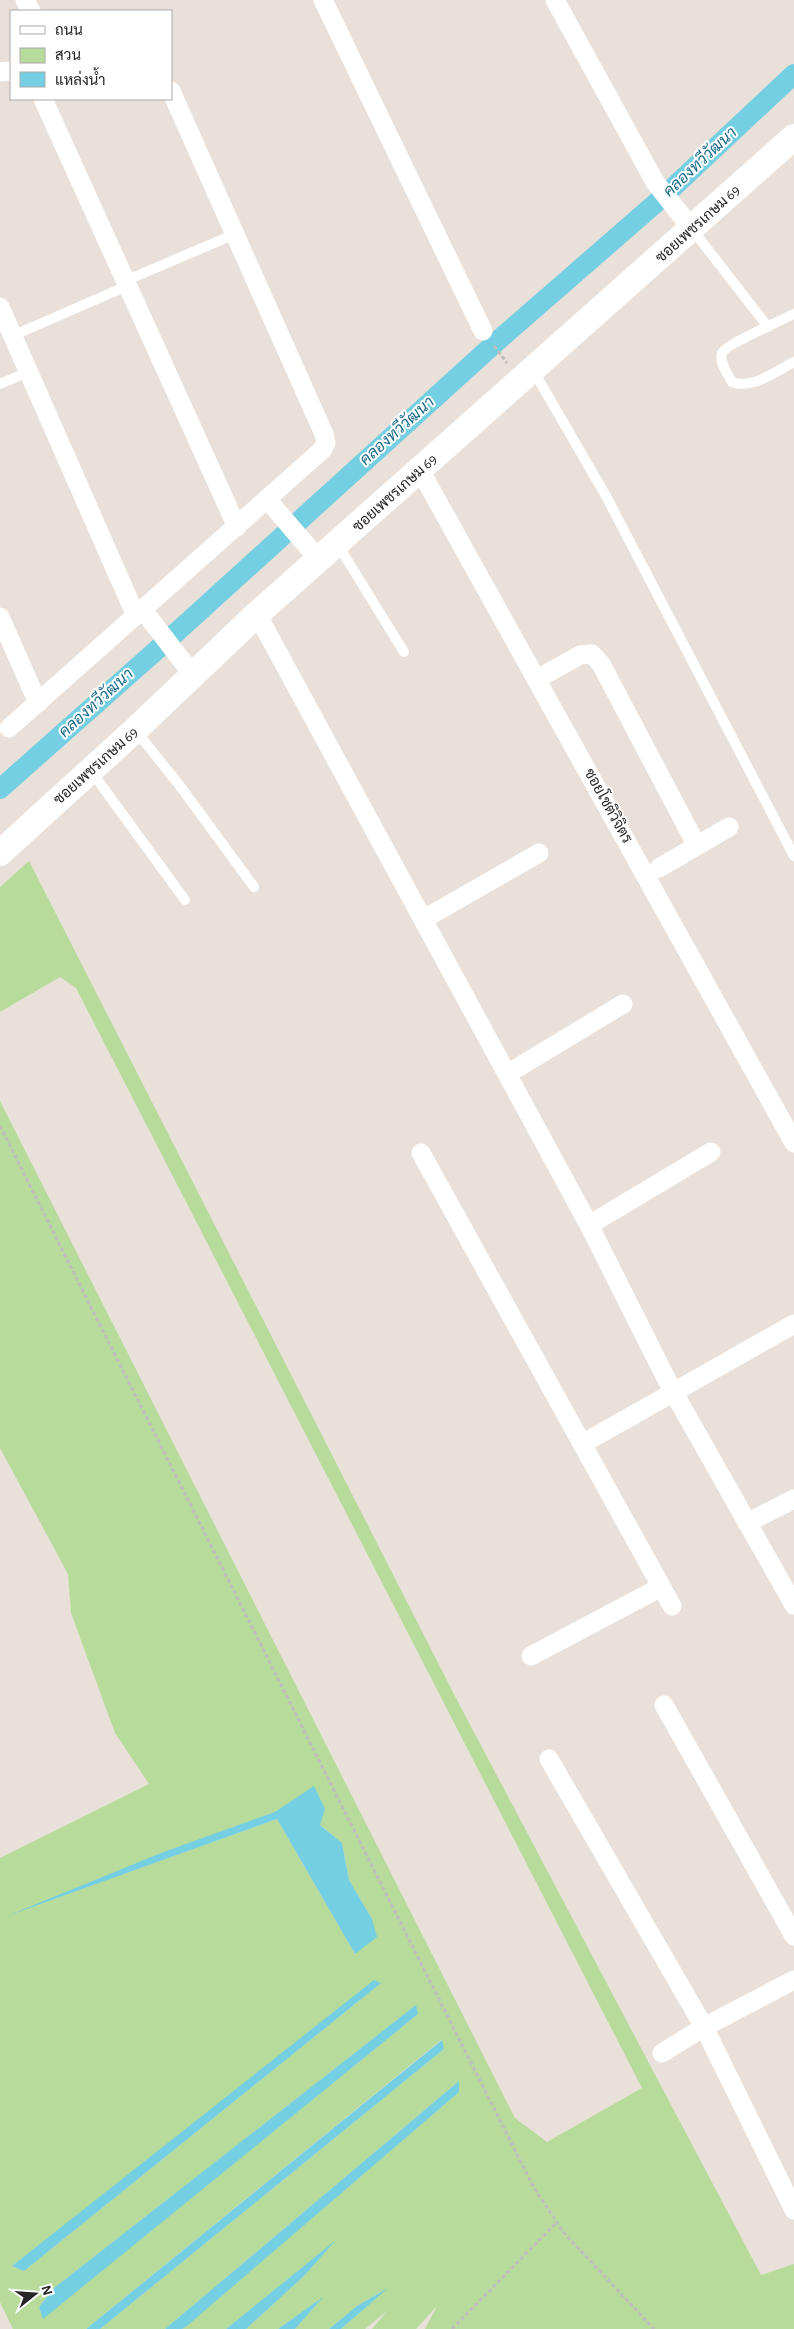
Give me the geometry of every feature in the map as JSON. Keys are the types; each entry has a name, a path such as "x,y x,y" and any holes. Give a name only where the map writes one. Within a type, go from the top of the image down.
{"main road":[{"name":"ซอยเพชรเกษม 69","path":"0,853 135,730 187,668 257,614 321,550 420,470 523,370 686,221 794,137"}],"street":[{"path":"323,0 483,331"},
{"path":"555,0 655,182 686,221"},
{"path":"9,728 144,617 237,526 322,450 326,442 172,93"},
{"path":"43,100 237,526"},
{"path":"0,307 28,372 144,617 187,668"},
{"name":"ซอยโชติวิจิตร","path":"420,470 538,679 794,1143"},
{"path":"268,499 282,518 321,550"},
{"path":"257,614 508,1074 589,1225 674,1391 746,1523 794,1605"},
{"path":"0,617 38,703"},
{"path":"538,679 580,655 592,654 601,664 697,846"},
{"path":"659,868 729,827"},
{"path":"424,919 539,853"},
{"path":"508,1074 622,1004"},
{"path":"589,1225 711,1152"},
{"path":"421,1153 672,1606"},
{"path":"582,1444 794,1324"},
{"path":"746,1523 794,1499"},
{"path":"531,1656 661,1587"},
{"path":"664,1705 794,1936"},
{"path":"549,1759 704,2027 794,2210"},
{"path":"662,2053 704,2027 794,1980"}],"lane":[{"path":"686,221 768,327"},
{"path":"12,336 235,234"},
{"path":"794,314 724,349 722,362 732,382 737,385 753,383 794,362"},
{"path":"523,370 606,496 794,856"},
{"path":"0,384 28,372"},
{"path":"321,550 404,652"},
{"path":"135,730 180,786 254,887"},
{"path":"91,770 185,900"}],"path":[{"path":"483,331 523,370"},
{"path":"0,1126 534,2188 564,2234 654,2329"},
{"path":"452,2329 557,2222"}],"green space":[{"path":"29,861 458,1702 761,2275 794,2264 794,2329 425,2329 437,2306 416,2329 372,2329 387,2311 365,2329 341,2329 385,2290 357,2306 329,2329 295,2329 321,2299 278,2329 246,2329 304,2276 333,2243 226,2329 182,2329 459,2092 459,2081 165,2329 100,2329 444,2049 441,2040 86,2329 13,2329 0,2302 0,1858 149,1784 115,1733 71,1613 68,1574 0,1448 0,1101 515,2118 547,2142 642,2088 76,988 60,977 0,1012 0,887","holes":["292,1801 342,1843 349,1880 372,1919 355,1954 277,1819 23,1910 275,1812","381,1983 24,2271 12,2266","415,2006 418,2014 43,2318 39,2307 54,2288"]}],"water":[{"path":"314,1786 325,1809 320,1825 342,1843 349,1880 372,1919 377,1937 355,1954 277,1819 7,1916 161,1853 275,1812"},
{"path":"374,1980 381,1983 24,2271 12,2266"},
{"path":"416,2005 418,2014 43,2319 39,2307 54,2288"},
{"path":"442,2040 444,2049 100,2329 86,2329"},
{"path":"459,2081 459,2092 188,2325 182,2329 165,2329"},
{"path":"336,2240 304,2276 246,2329 226,2329"},
{"path":"388,2288 341,2329 329,2329 357,2306"},
{"path":"323,2297 295,2329 278,2329"}],"waterway":[{"name":"คลองทวีวัฒนา","path":"0,789 168,640 494,344 665,195 794,74"}]}
